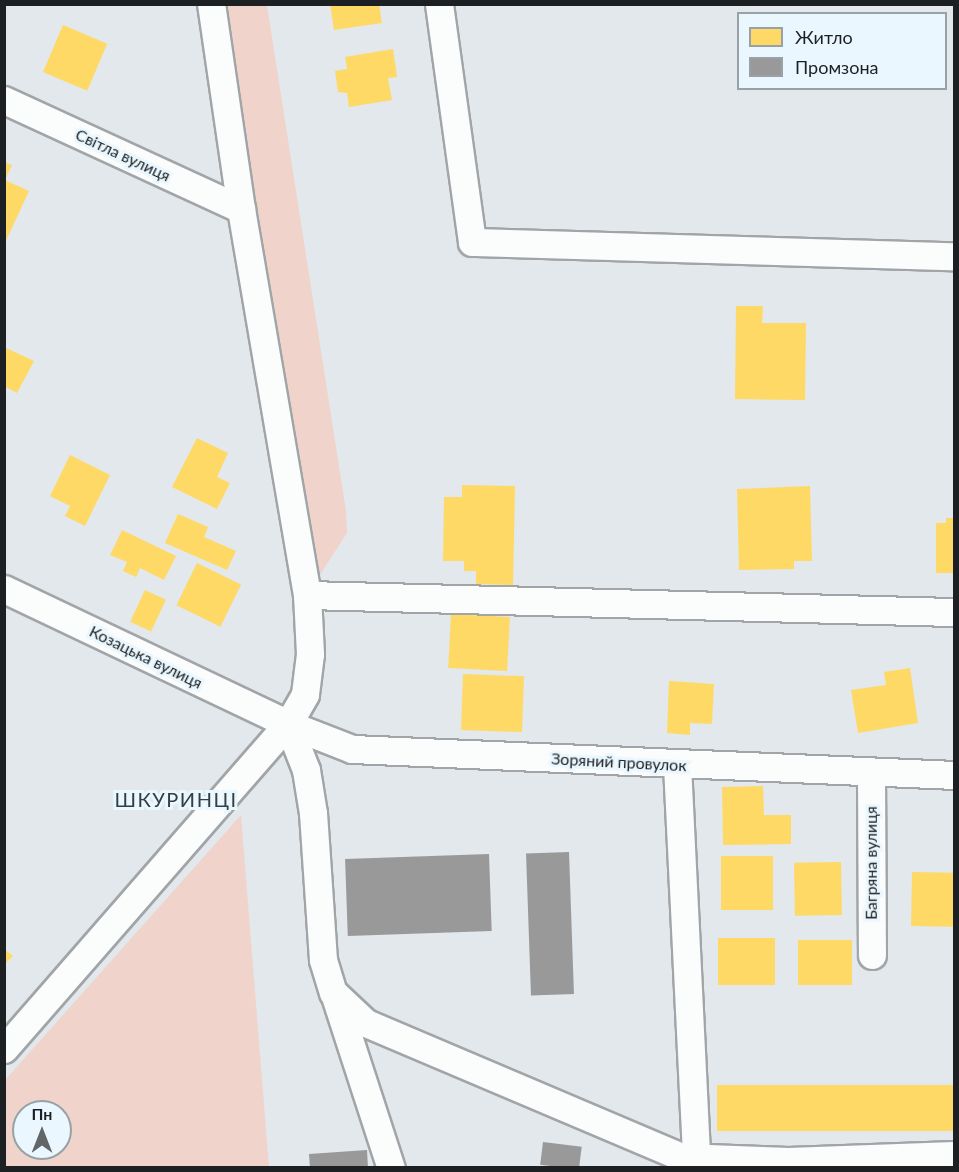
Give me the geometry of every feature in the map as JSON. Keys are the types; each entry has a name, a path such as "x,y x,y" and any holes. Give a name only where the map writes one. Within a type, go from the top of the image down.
{"street":[{"path":"4,1049 288,724 305,694 310,654 307,595 241,209 211,4"},
{"path":"439,4 472,242 954,256"},
{"name":"Світла вулиця","path":"4,100 241,209"},
{"name":"Козацька вулиця","path":"4,589 288,724"},
{"path":"307,595 954,612"},
{"path":"288,724 306,770 313,813 323,960 391,1167"},
{"name":"Зоряний провулок","path":"288,724 351,749 677,765 954,775"},
{"path":"677,765 696,1159"},
{"name":"Багряна вулиця","path":"871,772 872,955"},
{"path":"333,992 366,1023 647,1156 819,1164 954,1155"}],"shaded area":[{"path":"211,5 267,5 346,511 347,533 307,595"},
{"path":"241,815 269,1167 5,1167 5,1080"}],"building: Житло":[{"path":"330,4 379,4 382,23 334,30"},
{"path":"63,25 107,44 87,91 43,72"},
{"path":"393,49 397,77 388,78 392,100 349,107 347,93 338,92 335,71 347,69 345,57"},
{"path":"4,162 12,165 5,180 29,191 4,245"},
{"path":"736,306 763,306 762,323 806,323 805,400 735,399"},
{"path":"4,347 34,361 17,393 4,386"},
{"path":"197,438 228,453 217,477 230,483 217,509 172,487"},
{"path":"70,455 110,475 85,526 65,516 70,506 50,496"},
{"path":"462,485 515,486 513,585 476,584 476,571 464,571 464,561 443,561 444,497 462,497"},
{"path":"810,486 812,561 794,561 794,569 739,570 737,489"},
{"path":"178,514 208,527 204,537 236,551 227,570 165,543"},
{"path":"946,518 954,518 954,573 936,573 936,523 946,523"},
{"path":"122,530 176,556 164,580 140,568 136,577 123,571 127,562 110,555"},
{"path":"197,563 241,584 220,627 176,605"},
{"path":"145,590 166,600 151,631 130,622"},
{"path":"451,614 510,617 507,671 448,668"},
{"path":"910,668 918,723 858,733 851,690 886,685 884,672"},
{"path":"463,674 524,676 522,732 461,730"},
{"path":"669,681 714,684 712,724 690,723 690,735 667,733"},
{"path":"763,786 764,815 791,815 791,844 723,845 722,787"},
{"path":"721,856 773,856 773,910 721,910"},
{"path":"841,862 842,915 795,916 794,863"},
{"path":"912,872 954,873 953,927 911,926"},
{"path":"718,938 775,938 775,985 718,985"},
{"path":"798,940 852,940 852,985 798,985"},
{"path":"4,949 13,956 4,965"},
{"path":"717,1085 954,1085 954,1131 717,1131"}],"building: Промзона":[{"path":"569,852 574,994 531,995 526,854"},
{"path":"489,854 492,931 348,936 345,859"},
{"path":"543,1142 582,1147 579,1168 540,1165"},
{"path":"367,1150 368,1168 310,1168 309,1154"}],"district":[{"name":"ШКУРИНЦІ","path":"176,799"}]}
